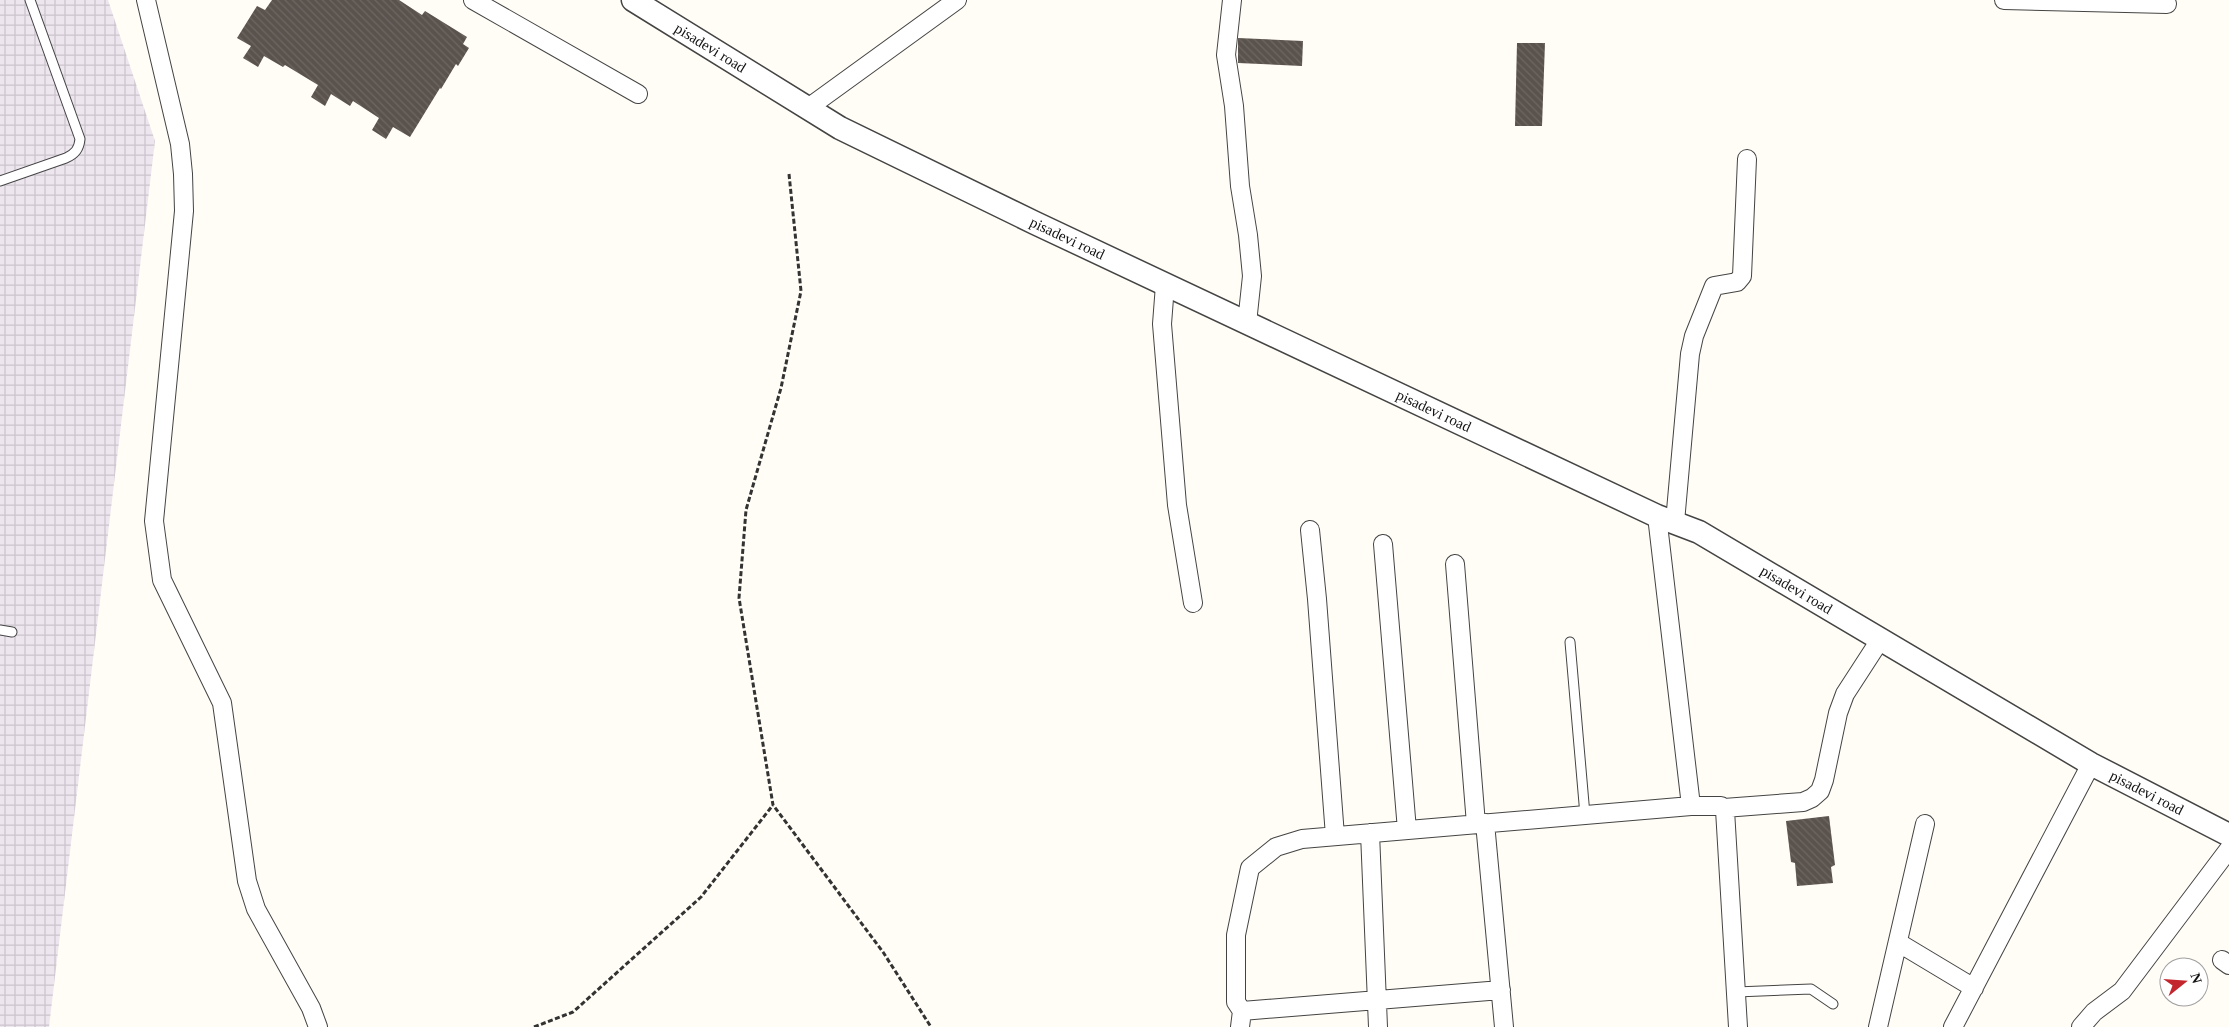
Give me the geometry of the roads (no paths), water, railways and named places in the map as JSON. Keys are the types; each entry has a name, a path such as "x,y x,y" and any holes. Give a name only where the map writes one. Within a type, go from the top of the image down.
{"street":[{"path":"146,0 180,144 184,211 154,521 157,552 162,580 222,703 247,881 256,909 311,1008 318,1027"},
{"path":"474,0 638,94"},
{"name":"pisadevi road","path":"633,0 840,128 1165,285 1666,519 1699,532 2091,764 2229,835"},
{"path":"808,108 957,0"},
{"path":"1232,0 1226,55 1234,106 1240,186 1252,276 1247,323"},
{"path":"2004,0 2167,4"},
{"path":"1691,806 1666,519 1694,336 1714,286 1737,282 1742,276 1747,160"},
{"path":"1165,285 1162,324 1176,505 1193,603"},
{"path":"1310,530 1336,836"},
{"path":"1383,544 1407,830"},
{"path":"1455,564 1481,824 1504,1027"},
{"path":"1501,990 1377,1002 1241,1019 1236,1002 1236,935 1250,868 1276,847 1302,839 1691,806 1721,806 1724,808 1803,802 1812,798 1820,791 1838,713 1845,694 1880,640"},
{"path":"1953,1027 2091,764"},
{"path":"1724,808 1738,1027"},
{"path":"1878,1027 1899,943 1925,824"},
{"path":"1370,833 1378,1027"},
{"path":"2081,1027 2094,1012 2122,991 2229,849"},
{"path":"1899,943 1974,988"}],"lane":[{"path":"0,181 75,154 80,139 30,0"},
{"path":"0,630 12,632"},
{"path":"1570,642 1585,815"},
{"path":"1736,992 1811,989 1833,1004"}]}
